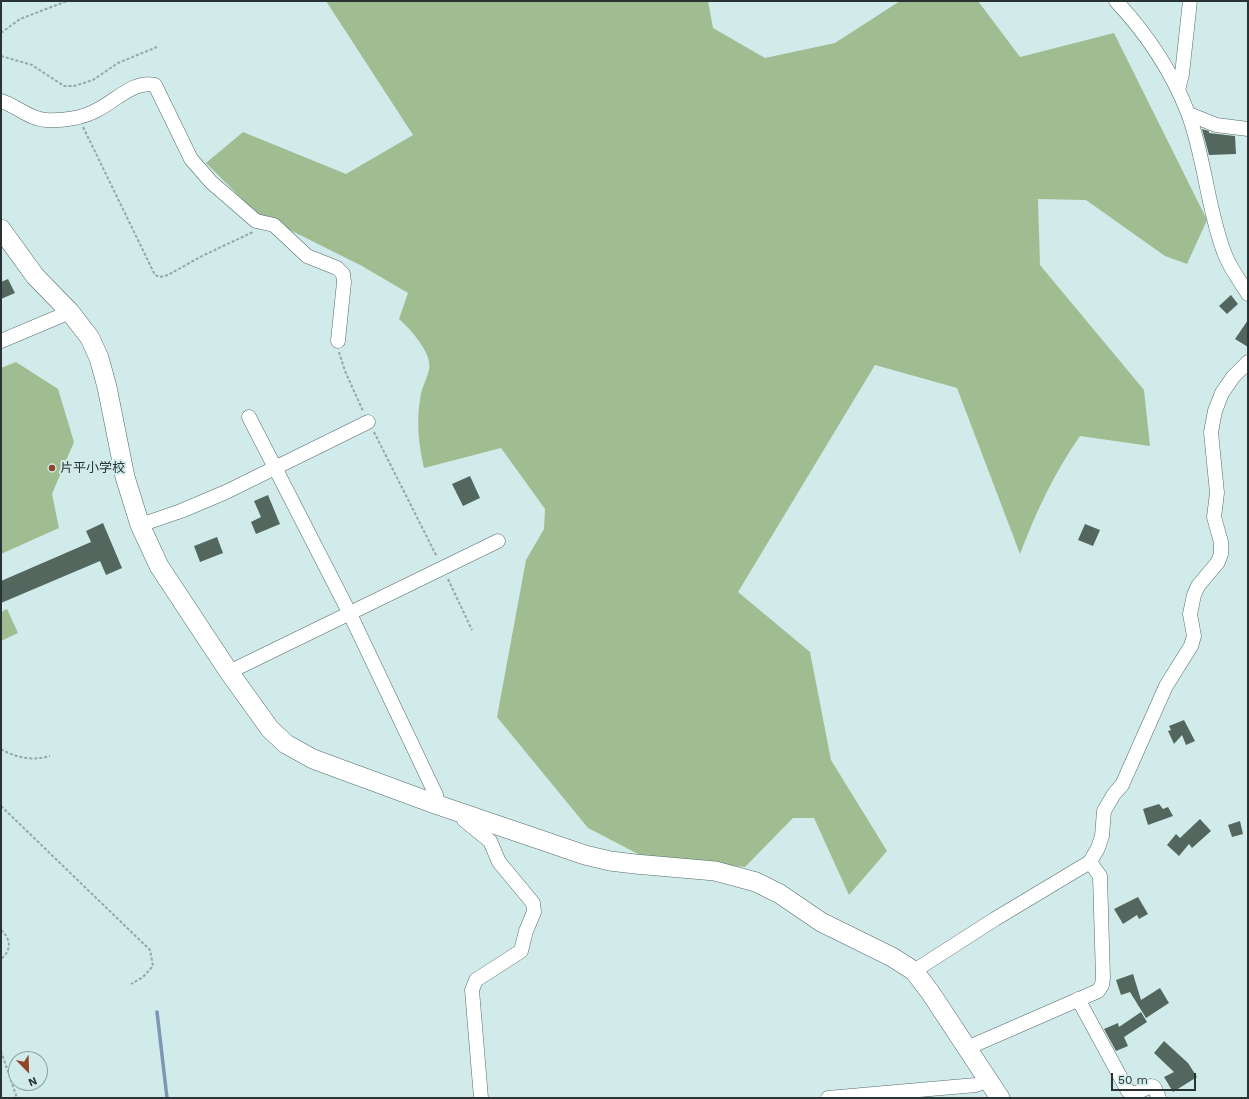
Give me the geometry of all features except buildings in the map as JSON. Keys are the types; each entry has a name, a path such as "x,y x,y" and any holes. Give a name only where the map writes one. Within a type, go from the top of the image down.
{"street":[{"path":"1116,1 1144,34 1178,90 1189,114 1216,228 1224,254 1248,294"},
{"path":"1178,90 1183,68 1190,1"},
{"path":"1,101 38,119 48,120 79,117 98,110 136,86 144,83 155,85 188,153 197,167 211,182 256,221 274,226 307,256 337,268 343,274 344,282 338,341"},
{"path":"1189,114 1216,125 1248,129"},
{"path":"1,229 35,276 70,312 90,338 99,358 107,387 125,477 140,525 159,566 229,672 270,729 286,744 313,759 585,855 610,861 715,871 756,882 780,894 821,922 892,957 914,971 930,992 1000,1098"},
{"path":"1,341 70,312"},
{"path":"914,971 995,919 1090,862 1098,848 1102,836 1104,811 1114,794 1122,785 1166,686 1191,646 1194,636 1190,614 1195,591 1218,562 1221,554 1221,542 1214,517 1217,493 1211,432 1215,411 1222,393 1233,377 1248,362"},
{"path":"249,417 350,614 436,795 438,804"},
{"path":"140,525 182,511 275,469 368,422"},
{"path":"229,672 498,541"},
{"path":"462,812 464,820 490,841 499,862 511,878 529,897 534,912 526,931 521,951 476,980 472,990 481,1098"},
{"path":"967,1048 1098,991 1103,982 1100,876 1090,862"},
{"path":"1078,999 1128,1091 1134,1094 1151,1086 1154,1087 1159,1098"},
{"path":"828,1098 976,1085 988,1080"}],"path":[{"path":"1,32 20,19 67,1"},
{"path":"1,56 32,65 64,86 74,86 93,80 118,63 156,47"},
{"path":"79,117 155,276 160,277 176,271 202,256 247,236 263,224"},
{"path":"338,341 339,356 368,422 472,630"},
{"path":"1,749 10,754 35,759 50,756"},
{"path":"1,806 150,950 153,966 147,973 131,984"},
{"path":"1,930 9,941 10,948 6,955 1,959"},
{"path":"1,1051 4,1055 7,1071 18,1098"}],"green space":[{"path":"326,1 708,1 713,28 765,58 835,43 900,1 978,1 1020,57 1114,33 1207,220 1187,264 1165,256 1086,200 1038,199 1040,265 1144,390 1150,446 1080,436 1046,493 1020,554 957,388 875,365 738,592 810,652 831,760 887,851 849,895 814,818 793,818 745,867 644,857 588,828 497,717 526,560 544,529 545,509 501,448 424,468 419,443 418,417 422,389 429,370 429,363 428,356 420,342 399,319 408,293 362,266 256,213 206,163 243,132 346,174 413,135"},
{"path":"16,362 58,389 74,442 52,494 59,528 1,554 1,368"},
{"path":"7,609 18,633 1,641 1,612"}],"waterway":[{"path":"157,1012 167,1098"}],"place":[{"name":"片平小学校","path":"52,468"}]}
